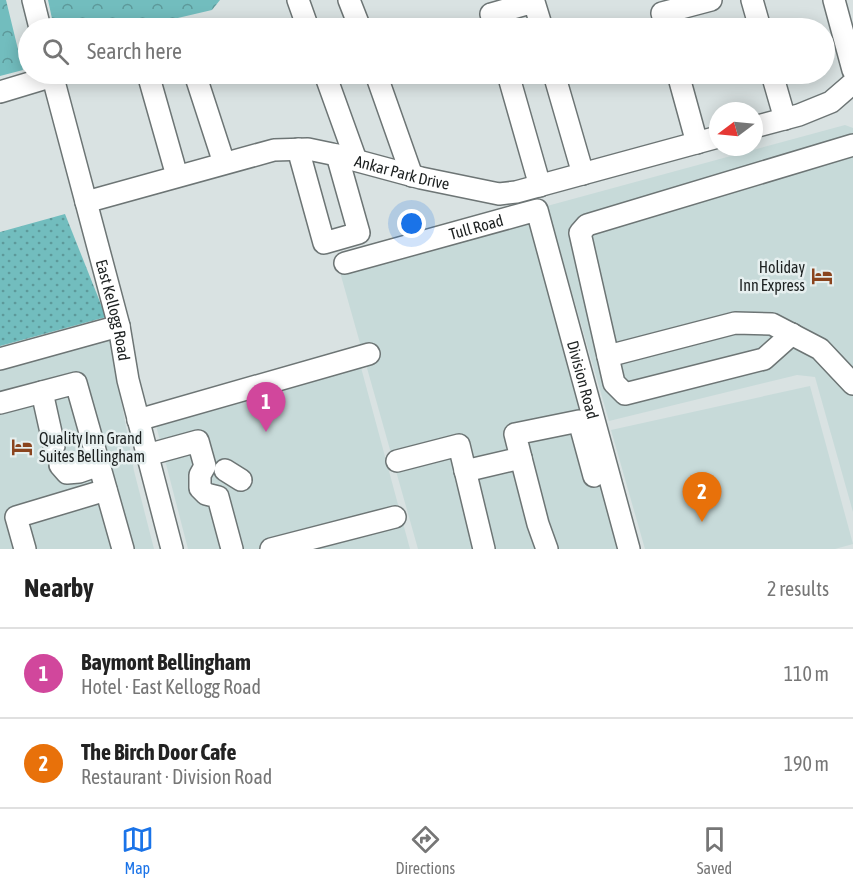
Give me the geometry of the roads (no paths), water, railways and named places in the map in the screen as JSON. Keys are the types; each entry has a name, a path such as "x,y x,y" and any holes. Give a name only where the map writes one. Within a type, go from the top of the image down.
{"street":[{"path":"33,0 38,18"},
{"path":"298,0 304,18"},
{"path":"349,0 356,18"},
{"path":"663,18 662,13 711,0"},
{"path":"752,0 757,18"},
{"path":"834,0 853,70"},
{"path":"493,18 492,14 534,2 539,18"},
{"path":"763,125 831,102 853,83"},
{"path":"0,92 25,84"},
{"name":"East Kellogg Road","path":"55,84 119,326 128,380 172,549"},
{"path":"151,84 177,176"},
{"path":"198,84 225,163"},
{"path":"298,150 324,243 359,233 347,158 328,84"},
{"path":"380,84 412,176"},
{"path":"511,84 540,186"},
{"path":"557,84 583,174"},
{"path":"681,84 697,143"},
{"path":"775,84 785,119"},
{"name":"Ankar Park Drive","path":"86,202 274,150 308,149 412,176 499,194 540,186 709,140"},
{"path":"792,334 764,359 625,394 614,383 580,233 587,225 853,146"},
{"name":"Tull Road","path":"345,263 537,210"},
{"name":"Division Road","path":"537,210 629,549"},
{"path":"608,356 735,323 772,324 820,349 851,378"},
{"path":"0,359 119,326"},
{"path":"138,420 369,354"},
{"path":"0,403 76,383 123,549"},
{"path":"42,392 57,455 67,473 79,472 99,465"},
{"path":"547,549 538,524 515,434 579,421 609,525 621,522"},
{"path":"147,455 198,441 221,468 205,466 200,474 200,488 206,494 218,497 232,549"},
{"path":"396,461 459,445 483,549"},
{"path":"465,471 521,458"},
{"path":"25,549 8,517 106,490"},
{"path":"271,549 325,542 395,517"}],"place":[{"name":"Holiday Inn Express","path":"822,276"},
{"name":"Baymont Bellingham","path":"266,432"},
{"name":"Quality Inn Grand Suites Bellingham","path":"22,447"},
{"name":"The Birch Door Cafe","path":"702,522"}]}
